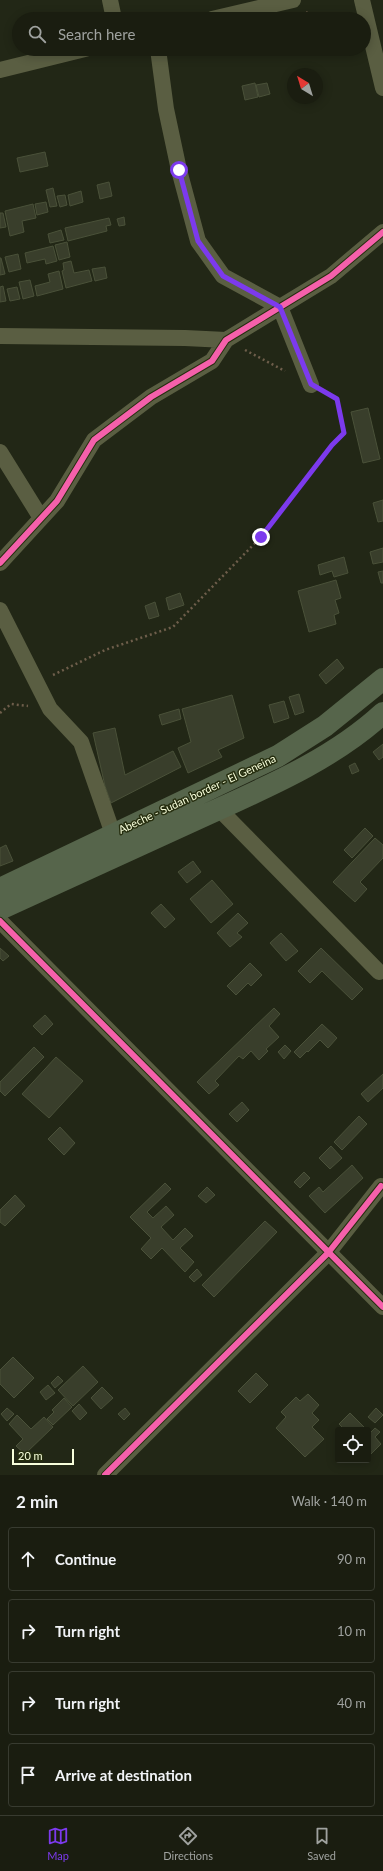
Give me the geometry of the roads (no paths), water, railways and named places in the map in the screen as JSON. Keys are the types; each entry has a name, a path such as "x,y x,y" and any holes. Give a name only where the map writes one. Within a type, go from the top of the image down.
{"highway":[{"name":"Abeche - Sudan border - El Geneina","path":"0,890 113,834 278,756 325,726 383,679"},
{"name":"Abeche - Sudan border - El Geneina","path":"0,909 219,809 302,768 339,747 383,713"}],"street":[{"path":"110,0 113,12"},
{"path":"242,12 293,0"},
{"path":"362,0 365,12"},
{"path":"371,38 383,88"},
{"path":"0,70 57,56"},
{"path":"159,56 166,109 198,241 223,276 280,307 311,384"},
{"path":"0,563 58,501 94,440 151,398 212,362 226,340 331,276 383,232"},
{"path":"0,336 185,338 226,340"},
{"path":"0,452 41,518"},
{"path":"0,610 50,709 81,742 113,834"},
{"path":"219,809 379,972"},
{"path":"0,921 383,1307"},
{"path":"105,1475 328,1253 381,1186"}]}
